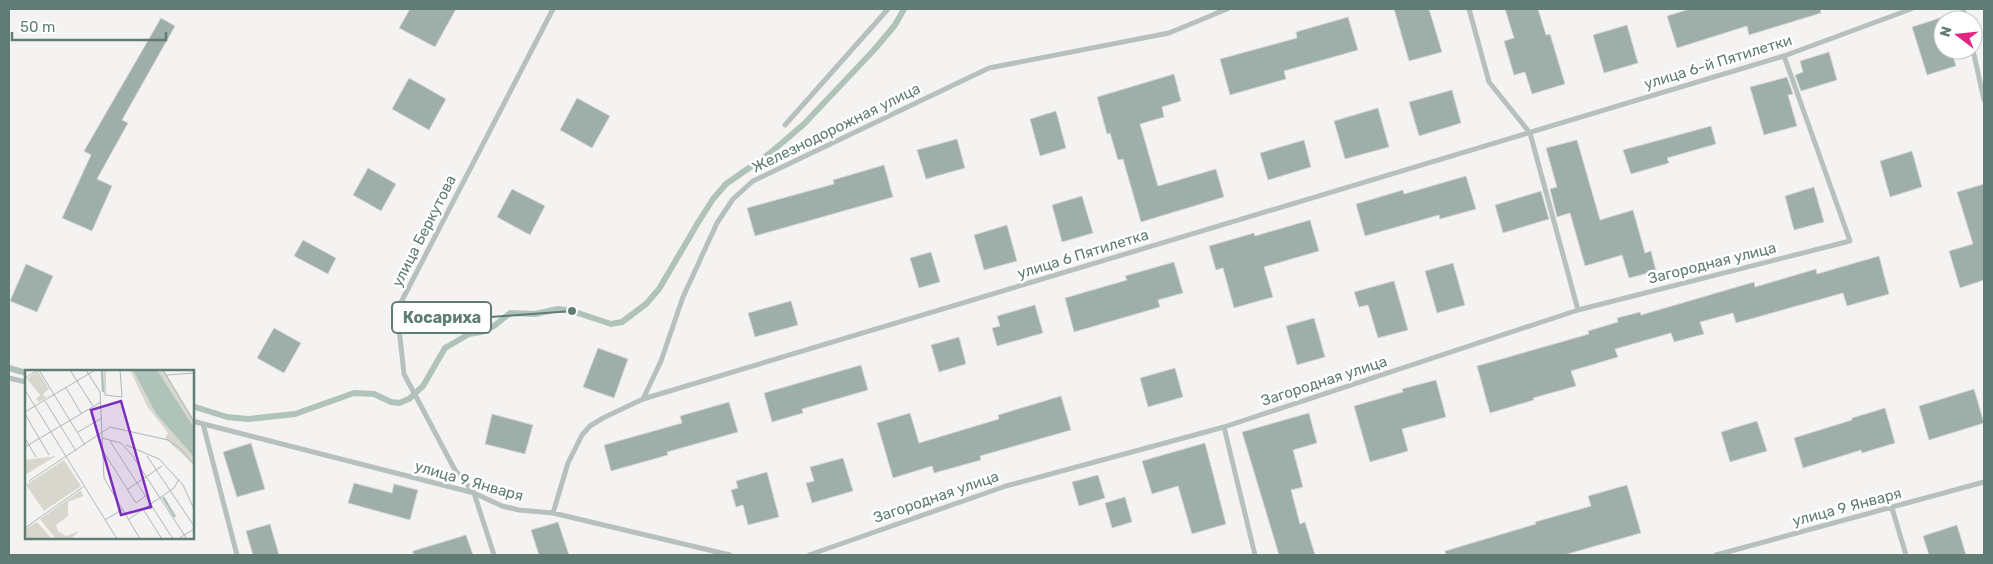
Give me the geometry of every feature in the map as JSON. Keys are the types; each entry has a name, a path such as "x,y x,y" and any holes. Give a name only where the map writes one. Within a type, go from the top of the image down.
{"street":[{"name":"улица Беркутова","path":"474,494 455,470 404,374 397,310 553,9"},
{"path":"785,125 888,9"},
{"name":"Железнодорожная улица","path":"643,399 661,361 683,296 716,223 732,199 753,181 989,68 1169,33 1227,9"},
{"path":"1469,9 1489,82 1530,133 1578,310"},
{"name":"улица 6-й Пятилетки","path":"1530,133 1784,56 1911,9"},
{"name":"Загородная улица","path":"809,555 1006,486 1224,427 1578,310 1850,241 1784,56"},
{"path":"1975,60 1984,100"},
{"name":"улица 6 Пятилетка","path":"643,399 1530,133"},
{"path":"9,378 25,382"},
{"path":"553,513 568,464 582,435 590,426 603,418 643,399"},
{"name":"улица 9 Января","path":"194,422 474,494 502,506 519,510 553,513 730,555"},
{"path":"203,424 238,555"},
{"path":"1224,427 1255,555"},
{"name":"улица 9 Января","path":"1716,555 1984,482"},
{"path":"474,494 494,555"},
{"path":"1892,508 1906,555"}],"building":[{"path":"410,9 456,9 435,47 399,28"},
{"path":"1394,9 1429,9 1442,52 1409,61"},
{"path":"1505,9 1538,9 1546,35 1550,34 1565,84 1532,94 1525,72 1514,75 1504,41 1514,38"},
{"path":"1690,9 1820,9 1821,13 1749,35 1747,26 1677,48 1667,16"},
{"path":"1348,17 1358,50 1284,71 1286,79 1230,95 1220,59 1297,38 1296,32"},
{"path":"161,18 175,26 122,120 128,123 97,179 112,186 92,231 62,218 91,155 84,151"},
{"path":"1933,20 1933,60 1954,60 1956,66 1927,75 1912,27"},
{"path":"1627,25 1638,63 1604,73 1593,35"},
{"path":"1829,52 1837,80 1801,91 1795,75 1803,72 1800,61"},
{"path":"1174,74 1181,101 1162,107 1164,117 1140,124 1158,186 1216,169 1224,197 1141,222 1123,159 1118,160 1110,133 1107,134 1097,97"},
{"path":"1787,77 1793,94 1788,95 1797,126 1764,135 1750,87"},
{"path":"409,78 446,99 429,130 392,109"},
{"path":"1452,90 1461,123 1419,136 1409,102"},
{"path":"577,98 610,116 592,148 560,130"},
{"path":"1378,108 1389,147 1345,159 1334,121"},
{"path":"1056,111 1066,148 1040,156 1030,119"},
{"path":"1711,126 1716,144 1667,158 1669,163 1631,174 1623,150"},
{"path":"957,139 965,168 926,179 917,150"},
{"path":"1304,140 1311,167 1268,180 1260,153"},
{"path":"1577,140 1600,220 1633,210 1645,253 1651,251 1656,271 1629,278 1622,255 1585,266 1570,213 1557,217 1550,189 1557,187 1546,148"},
{"path":"1912,151 1922,187 1890,197 1880,161"},
{"path":"884,165 893,197 755,236 747,208 834,184 833,180"},
{"path":"368,168 396,184 381,211 353,195"},
{"path":"1466,176 1476,209 1440,219 1439,215 1365,236 1356,204 1403,190 1404,194"},
{"path":"1984,184 1984,280 1960,288 1949,251 1973,244 1957,192"},
{"path":"1814,187 1824,222 1794,230 1785,196"},
{"path":"512,189 545,206 530,235 497,217"},
{"path":"1541,191 1549,219 1503,233 1495,205"},
{"path":"1082,196 1093,233 1062,242 1052,205"},
{"path":"1310,220 1319,251 1264,267 1273,297 1234,308 1223,268 1216,270 1209,246 1254,233 1255,236"},
{"path":"1007,225 1017,261 984,270 974,235"},
{"path":"303,240 336,258 328,274 294,256"},
{"path":"931,252 940,282 919,288 910,258"},
{"path":"1879,256 1889,294 1847,306 1843,293 1736,323 1733,313 1700,322 1704,334 1674,342 1671,333 1615,349 1618,357 1571,371 1576,386 1490,413 1477,366 1589,334 1588,331 1618,322 1617,318 1640,312 1641,315 1754,282 1755,287 1816,269 1817,274"},
{"path":"1174,262 1183,293 1158,300 1160,307 1074,332 1065,298 1127,280 1125,276"},
{"path":"1453,263 1465,305 1437,313 1425,271"},
{"path":"26,264 53,276 37,312 10,301"},
{"path":"1394,281 1408,330 1378,338 1368,305 1359,307 1354,292"},
{"path":"791,301 798,325 755,337 748,313"},
{"path":"1035,305 1043,333 997,346 992,328 1000,326 997,316"},
{"path":"1314,318 1325,357 1297,365 1286,326"},
{"path":"274,328 301,343 284,373 257,358"},
{"path":"959,337 966,364 939,372 931,345"},
{"path":"598,348 628,359 614,398 583,387"},
{"path":"861,365 868,390 802,409 803,413 772,422 764,393"},
{"path":"1175,368 1183,397 1148,407 1140,378"},
{"path":"1436,380 1446,417 1402,429 1408,451 1370,462 1354,406 1403,392 1402,389"},
{"path":"1974,389 1984,423 1929,440 1919,406"},
{"path":"1061,396 1071,430 980,456 981,460 934,473 932,466 893,478 877,423 910,413 919,443 999,419 998,415"},
{"path":"729,402 738,432 667,452 668,455 611,471 604,445 682,423 680,416"},
{"path":"1885,408 1895,443 1862,453 1861,450 1803,468 1794,438"},
{"path":"1309,413 1317,443 1293,450 1303,487 1291,490 1300,524 1305,522 1315,555 1279,555 1242,432"},
{"path":"492,414 533,425 525,454 485,444"},
{"path":"1757,421 1767,451 1730,462 1721,432"},
{"path":"251,443 265,489 237,497 223,452"},
{"path":"1205,443 1226,524 1192,534 1178,486 1152,494 1142,461"},
{"path":"843,458 853,491 812,503 806,483 814,481 810,467"},
{"path":"767,472 779,517 748,525 743,505 736,507 731,490 738,488 736,481"},
{"path":"1098,475 1105,498 1079,506 1072,482"},
{"path":"354,483 392,493 394,484 418,490 410,520 348,503"},
{"path":"1627,485 1641,533 1564,555 1446,555 1445,551 1591,506 1588,496"},
{"path":"1125,497 1132,522 1112,528 1105,503"},
{"path":"558,522 569,555 539,555 531,530"},
{"path":"270,524 279,555 253,555 246,531"},
{"path":"1957,525 1966,555 1929,555 1923,536"},
{"path":"466,535 473,555 413,555 413,551"}],"waterway":[{"path":"194,407 227,417 248,419 295,414 354,393 374,394 391,402 399,403 409,399 423,386 445,348 469,334 481,332 494,326 510,313 535,314 558,309 572,311 611,324 622,322 646,304 659,289 713,199 726,184 769,154 804,124 874,50 895,25 904,9"},
{"path":"9,368 25,373"}],"place":[{"name":"Косариха","path":"572,311"}]}
